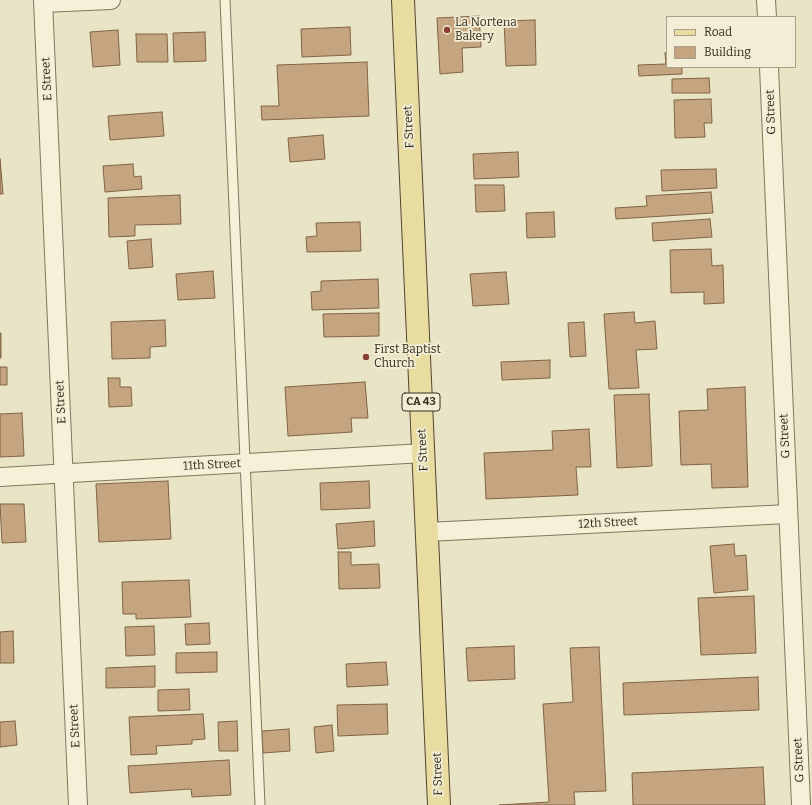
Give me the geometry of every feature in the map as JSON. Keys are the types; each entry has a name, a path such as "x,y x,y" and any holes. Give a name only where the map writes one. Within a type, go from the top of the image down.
{"main road":[{"name":"F Street","path":"403,0 439,805"}],"street":[{"path":"43,2 111,0"},
{"path":"766,0 766,16"},
{"name":"E Street","path":"43,2 78,805"},
{"name":"G Street","path":"769,68 801,805"},
{"name":"11th Street","path":"0,477 424,453"},
{"name":"12th Street","path":"427,532 788,514"}],"lane":[{"path":"225,0 260,805"}],"building":[{"path":"479,16 481,47 462,48 463,72 440,74 437,18"},
{"path":"535,20 536,65 506,66 504,21"},
{"path":"350,27 351,55 302,57 301,29"},
{"path":"118,30 120,65 93,67 90,32"},
{"path":"205,32 206,61 174,62 173,33"},
{"path":"136,34 167,34 168,62 137,62"},
{"path":"367,62 369,116 262,120 261,106 279,106 277,65"},
{"path":"666,64 666,68 682,68 682,74 639,76 638,65"},
{"path":"709,78 710,93 672,93 672,79"},
{"path":"711,99 712,123 704,123 705,137 675,138 674,100"},
{"path":"162,112 164,136 110,140 108,116"},
{"path":"323,135 325,159 290,162 288,138"},
{"path":"518,152 519,177 474,179 473,154"},
{"path":"0,159 3,194 0,194"},
{"path":"133,164 134,177 141,176 142,189 105,192 103,166"},
{"path":"716,169 717,188 662,191 661,170"},
{"path":"475,185 504,185 505,211 476,212"},
{"path":"711,192 713,213 616,219 615,208 647,206 646,196"},
{"path":"180,195 181,224 135,225 135,236 109,237 108,198"},
{"path":"554,212 555,237 527,238 526,213"},
{"path":"710,219 712,237 653,241 652,223"},
{"path":"360,222 361,251 307,252 306,237 317,236 316,223"},
{"path":"151,239 153,267 129,269 127,241"},
{"path":"711,249 712,266 723,265 724,303 704,304 704,292 671,293 670,250"},
{"path":"213,271 215,298 178,300 176,274"},
{"path":"506,272 509,304 473,306 470,274"},
{"path":"378,279 379,308 312,310 311,292 321,291 321,281"},
{"path":"634,312 635,323 655,321 657,349 636,350 639,388 609,389 604,314"},
{"path":"379,313 379,336 324,337 323,314"},
{"path":"165,320 166,346 150,347 150,358 112,359 111,322"},
{"path":"584,322 586,356 570,357 568,323"},
{"path":"1,333 1,358 0,358"},
{"path":"550,360 550,378 502,380 501,362"},
{"path":"0,367 7,367 7,385 0,385"},
{"path":"108,378 120,378 120,387 131,387 132,406 109,407"},
{"path":"365,382 368,418 351,418 352,432 288,436 285,387"},
{"path":"745,387 748,487 712,488 711,464 681,465 679,411 708,410 707,389"},
{"path":"649,394 652,466 617,468 614,395"},
{"path":"22,413 24,456 0,457 0,414"},
{"path":"589,429 591,467 576,467 578,495 486,499 484,453 553,450 552,431"},
{"path":"168,481 171,539 99,542 96,484"},
{"path":"369,481 370,508 321,510 320,483"},
{"path":"0,504 24,504 26,542 2,543"},
{"path":"374,521 375,546 338,549 336,524"},
{"path":"734,544 735,556 746,555 748,590 714,593 710,546"},
{"path":"338,552 351,552 351,565 379,564 380,588 339,589"},
{"path":"189,580 191,617 136,619 136,614 123,614 122,582"},
{"path":"754,596 756,653 701,655 698,598"},
{"path":"209,623 210,644 186,645 185,624"},
{"path":"154,626 155,655 126,656 125,627"},
{"path":"13,631 14,663 0,663 0,632"},
{"path":"514,646 515,679 468,681 466,648"},
{"path":"599,647 606,791 574,792 575,805 499,805 549,802 543,704 573,702 570,648"},
{"path":"217,652 217,672 176,673 176,653"},
{"path":"386,662 388,685 347,687 346,664"},
{"path":"155,666 155,687 106,688 106,668"},
{"path":"758,677 759,710 624,715 623,683"},
{"path":"189,689 190,710 158,711 158,690"},
{"path":"387,704 388,734 338,736 337,705"},
{"path":"203,714 205,739 192,740 192,744 156,746 157,754 131,755 129,717"},
{"path":"15,721 17,745 0,747 0,722"},
{"path":"237,721 238,751 219,751 218,722"},
{"path":"332,725 334,751 316,753 314,727"},
{"path":"289,729 290,751 263,753 262,731"},
{"path":"229,760 231,795 192,797 191,789 130,793 128,766"},
{"path":"763,767 765,805 633,805 632,773"}],"place":[{"name":"La Nortena Bakery","path":"447,30"},
{"name":"First Baptist Church","path":"366,357"}]}
